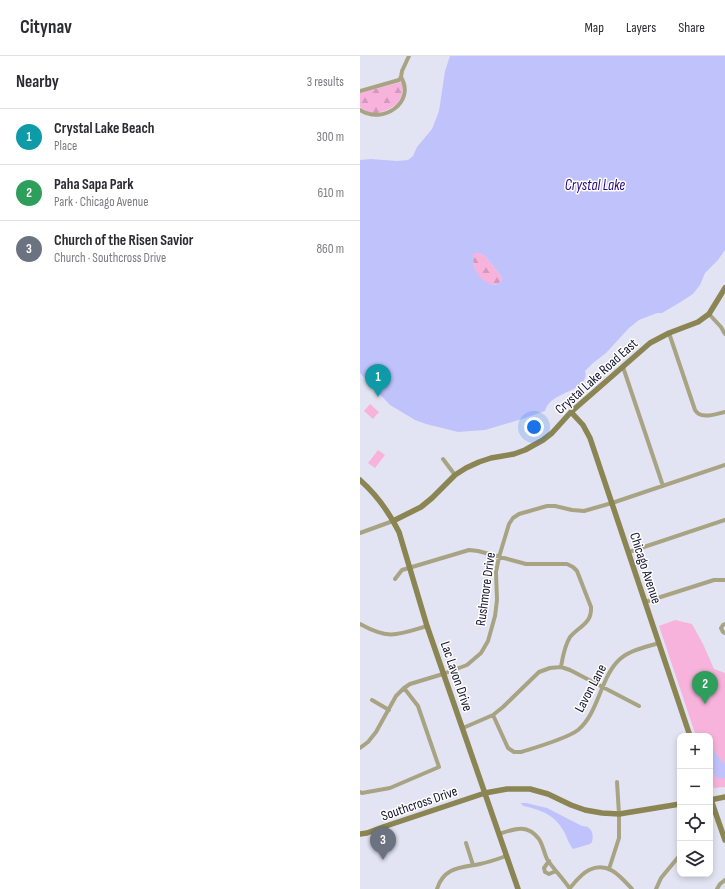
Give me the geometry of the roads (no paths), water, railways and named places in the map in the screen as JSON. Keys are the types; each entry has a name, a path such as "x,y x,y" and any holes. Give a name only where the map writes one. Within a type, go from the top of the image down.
{"street":[{"path":"360,110 367,114 377,115 394,109 401,101 405,91 401,77 402,69 409,56"},
{"path":"360,91 397,81 401,77"},
{"name":"Crystal Lake Road East","path":"393,521 421,507 455,475 466,468 492,458 514,454 535,445 552,433 571,412 650,344 669,333 698,322 709,314 725,288"},
{"path":"709,314 721,327 725,334"},
{"path":"669,333 697,414 700,416 708,416 725,412"},
{"path":"623,367 663,486"},
{"name":"Chicago Avenue","path":"571,412 583,425 590,438 689,733"},
{"path":"443,460 455,475"},
{"name":"Rushmore Drive","path":"404,688 410,684 444,674 467,665 481,653 488,641 495,616 497,600 496,572 509,524 513,518 519,514 547,506 584,511 725,465"},
{"name":"Lac Lavon Drive","path":"360,480 371,490 384,506 403,543 427,626 518,889"},
{"path":"628,552 725,520"},
{"path":"360,533 393,521"},
{"path":"395,579 402,570 469,550 526,564 567,564 573,567 578,571 591,608 591,614 588,620 571,637 564,650 561,667"},
{"path":"645,602 714,580 725,580"},
{"path":"360,624 380,634 390,635 399,635 427,626"},
{"path":"725,624 721,628 725,633"},
{"name":"Lavon Lane","path":"492,715 508,748 514,752 521,752 566,737 578,730 590,716 612,668 620,659 630,653 659,643"},
{"path":"463,729 492,715 503,707 539,672 550,668 561,667 570,670 639,706"},
{"path":"360,748 368,742 376,732 396,696 404,688 418,706 439,767 390,788 362,793 360,792"},
{"path":"372,700 389,710"},
{"path":"609,869 620,838 617,782"},
{"name":"Southcross Drive","path":"360,834 367,833 485,793 507,788 530,789 548,794 585,810 602,814 619,814 677,804"},
{"path":"713,799 725,797"},
{"path":"712,805 725,840"},
{"path":"499,834 518,828 532,832 539,839 549,861 570,888 583,874 589,870 599,868 609,869 620,875 632,889"},
{"path":"466,843 473,865"},
{"path":"437,889 442,879 456,868 487,862 506,856"},
{"path":"656,889 661,878 677,859"},
{"path":"549,861 544,868 545,872 549,874 556,871"},
{"path":"718,889 720,884 725,880"}],"water":[{"name":"Crystal Lake","path":"450,56 725,56 725,250 718,260 705,273 700,285 693,294 662,313 657,313 639,320 629,328 606,353 585,371 585,378 580,385 557,397 548,405 545,411 485,430 458,432 415,420 390,405 360,373 360,160 371,159 397,161 408,160 413,156 417,147 432,129 439,111 445,71","holes":["473,253 480,253 485,256 501,276 502,280 495,285 483,280 475,269"]},
{"path":"713,749 725,764 725,778 719,779 713,772"},
{"path":"521,803 547,808 582,826 588,827 592,831 592,842 573,849 563,830 551,816 536,809 524,806"}],"place":[{"name":"Crystal Lake Beach","path":"378,397"},
{"name":"Paha Sapa Park","path":"705,704"},
{"name":"Church of the Risen Savior","path":"383,860"}]}
